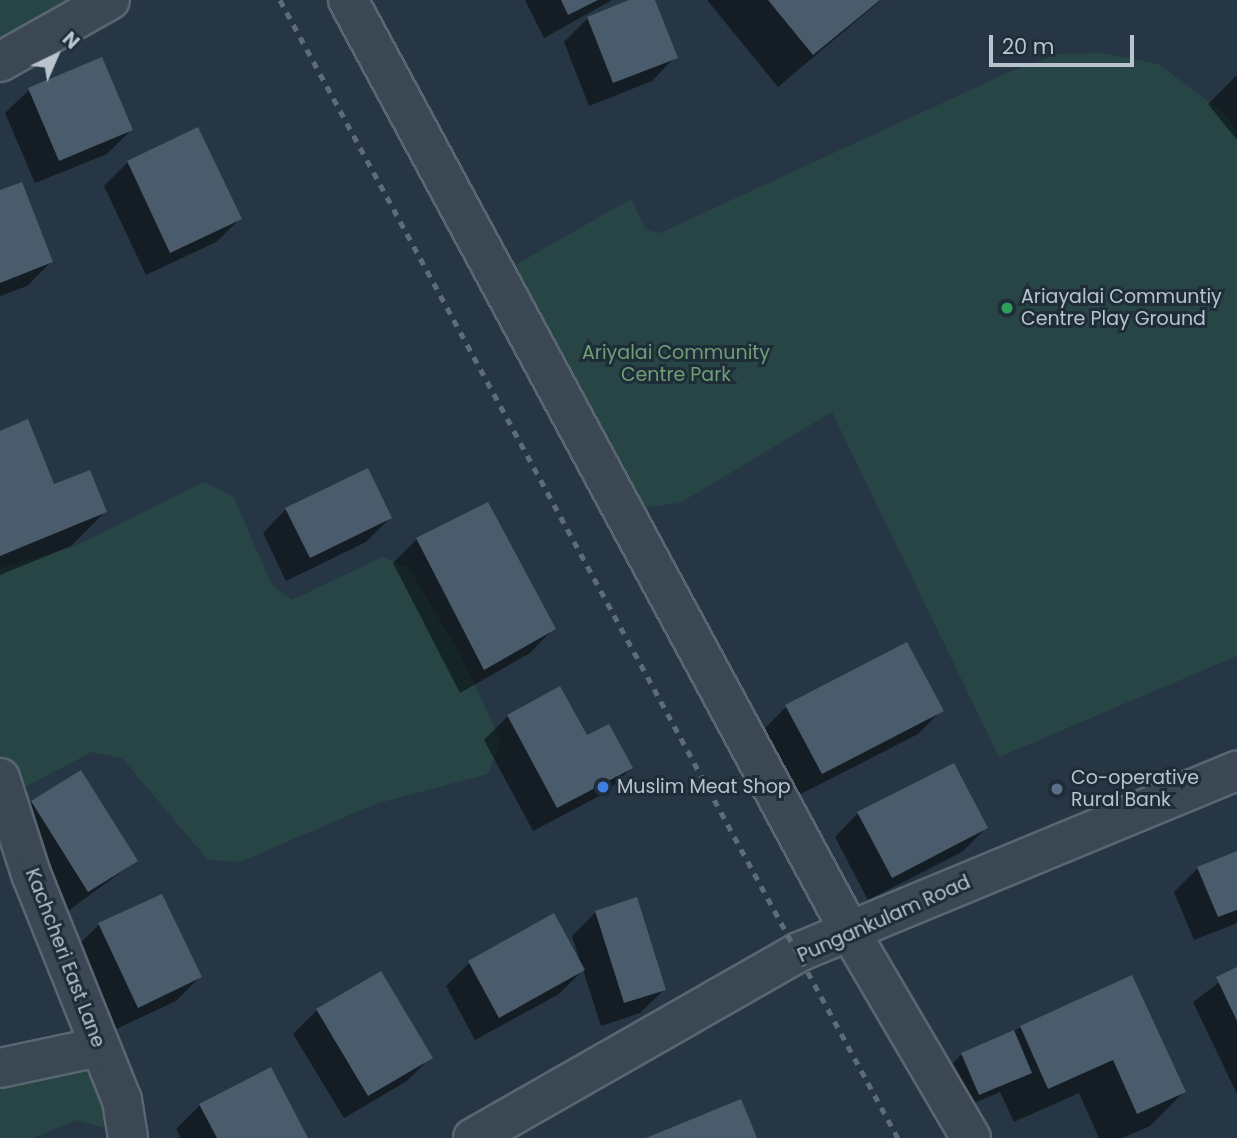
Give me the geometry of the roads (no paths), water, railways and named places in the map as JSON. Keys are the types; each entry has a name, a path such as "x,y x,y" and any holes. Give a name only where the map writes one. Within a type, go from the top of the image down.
{"street":[{"path":"0,62 110,0"},
{"path":"348,0 849,930 971,1138"},
{"name":"Pungankulam Road","path":"472,1138 849,930 1237,771"},
{"name":"Kachcheri East Lane","path":"0,778 99,1047 122,1100 128,1138"},
{"path":"0,1068 99,1047"}],"railway":[{"path":"280,0 898,1138"}],"place":[{"name":"Ariayalai Communtiy Centre Play Ground","path":"1007,308"},
{"name":"Muslim Meat Shop","path":"603,787"},
{"name":"Co-operative Rural Bank","path":"1057,789"}],"park label":[{"name":"Ariyalai Community Centre Park","path":"676,364"}]}
